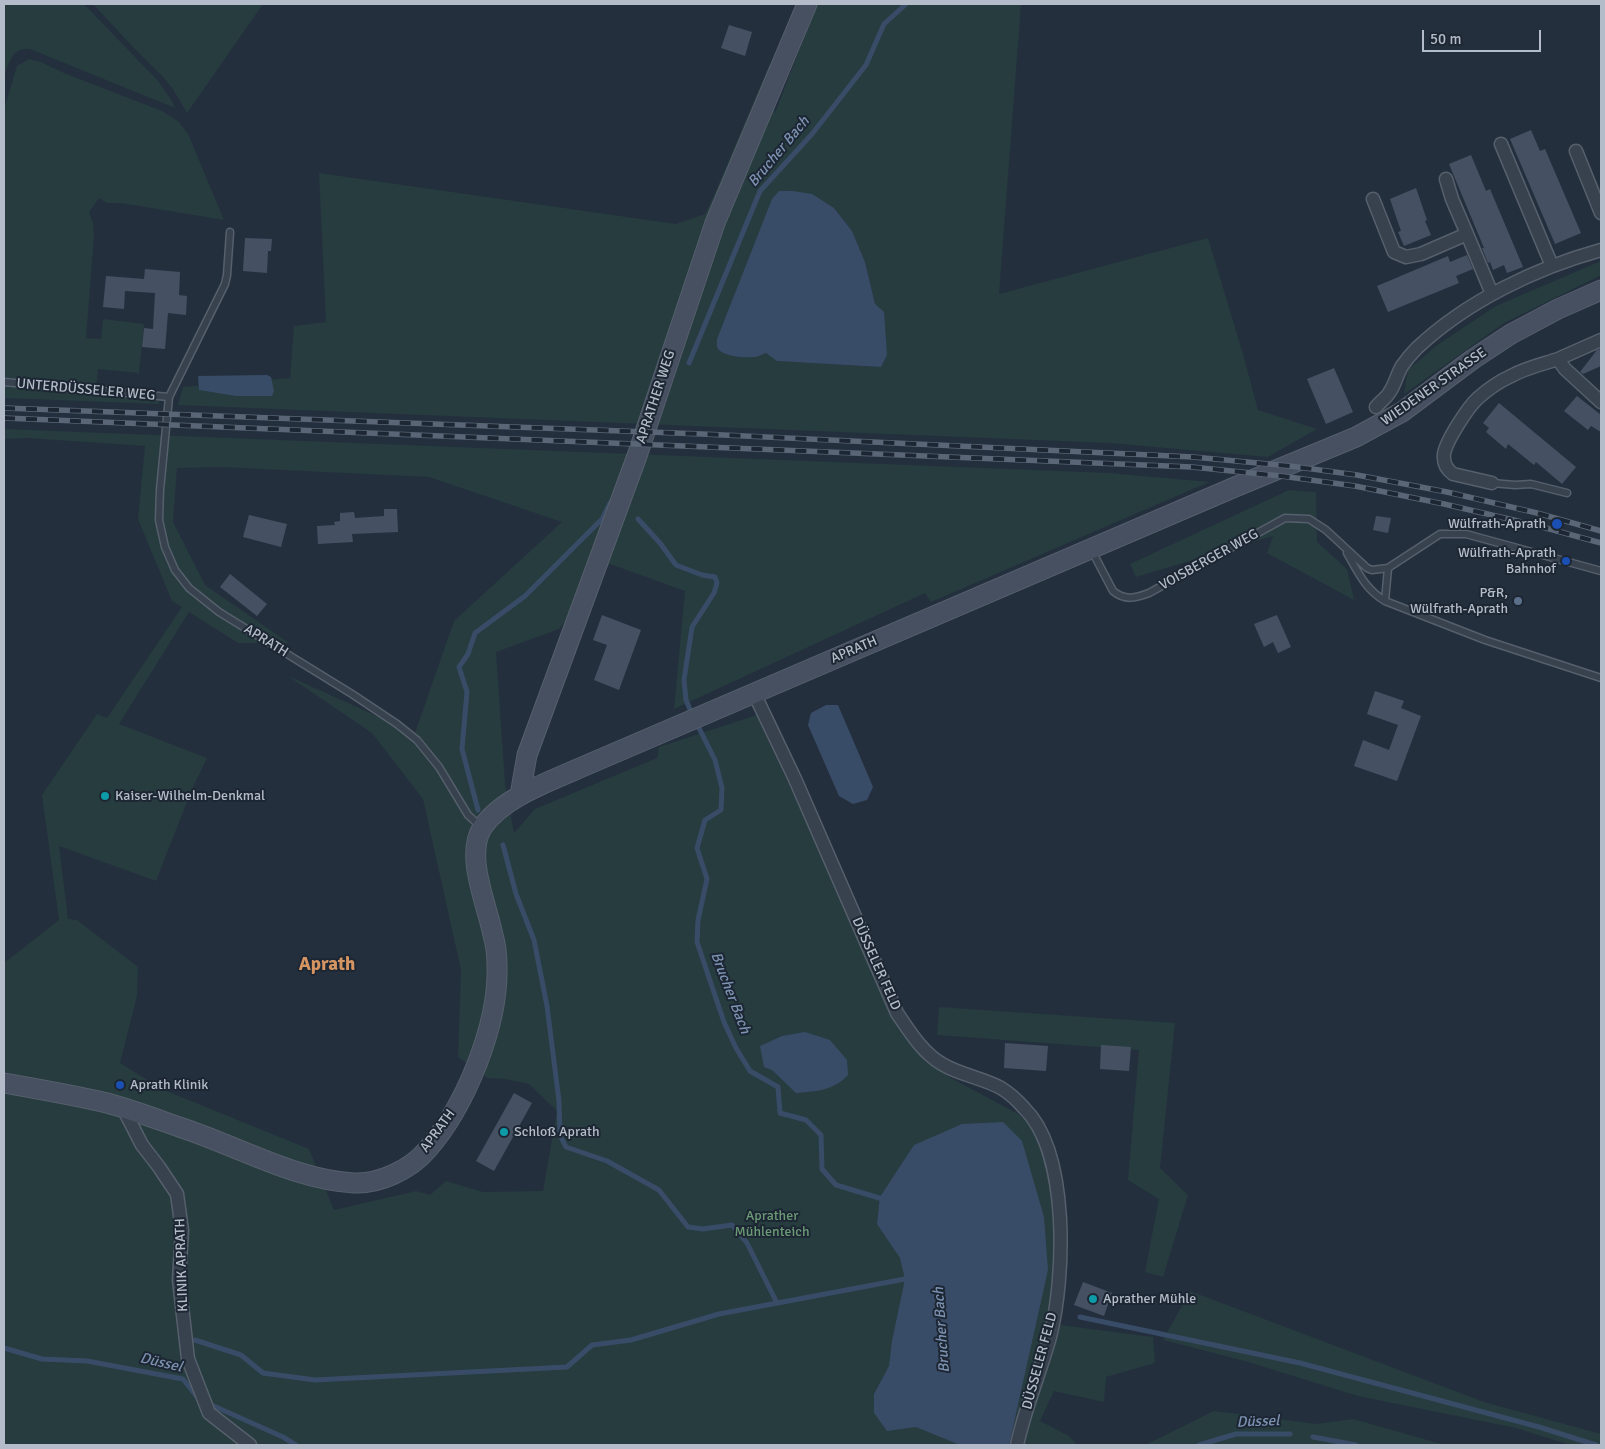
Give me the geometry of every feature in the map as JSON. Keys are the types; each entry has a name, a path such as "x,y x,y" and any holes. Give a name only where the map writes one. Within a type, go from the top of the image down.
{"main road":[{"name":"APRATHER WEG","path":"520,796 527,755 637,456 715,223 806,4"},
{"name":"WIEDENER STRASSE","path":"1235,487 1329,449 1378,426 1418,401 1473,359 1511,334 1558,309 1601,290"},
{"name":"APRATH","path":"4,1083 123,1108 187,1129 283,1166 326,1180 356,1183 378,1180 400,1171 426,1152 448,1120 471,1079 488,1034 496,998 497,967 494,937 477,873 476,854 477,841 482,828 494,814 520,796 582,767 1235,487"}],"street":[{"path":"1501,144 1552,266"},
{"path":"1576,151 1601,213"},
{"path":"1446,179 1452,199 1492,294"},
{"path":"1373,199 1394,252 1406,257 1421,254 1467,234"},
{"name":"WIEDENER STRASSE","path":"1376,407 1389,393 1402,366 1416,349 1442,328 1492,294 1523,278 1601,250"},
{"path":"1492,483 1453,474 1444,464 1447,446 1462,418 1478,398 1511,376 1558,359 1601,340"},
{"path":"1558,359 1565,369 1601,402"},
{"name":"DÜSSELER FELD","path":"754,693 795,778 897,1013 920,1045 942,1064 1002,1089 1026,1109 1043,1133 1055,1176 1060,1209 1060,1279 1050,1335 1017,1445"},
{"name":"KLINIK APRATH","path":"123,1108 142,1145 177,1194 182,1230 179,1280 188,1360 209,1414 250,1445"}],"lane":[{"name":"UNTERDÜSSELER WEG","path":"4,382 169,397 225,284 228,275 230,232"},
{"name":"APRATH","path":"169,397 159,520 165,547 174,570 190,588 219,612 397,724 410,735 439,767 468,815 482,828"},
{"path":"1492,483 1531,484 1567,493"},
{"name":"VOISBERGER WEG","path":"1091,548 1113,591 1130,598 1149,593 1285,518 1309,519 1326,530 1367,568 1372,570 1388,568"},
{"path":"1385,601 1388,568 1440,534 1466,534 1601,571"},
{"name":"VOISBERGER WEG","path":"1344,547 1364,584 1373,594 1385,601 1486,640 1601,678"}],"green space":[{"path":"4,4 84,4 159,82 175,108 30,49 19,50 15,53 4,77"},
{"path":"93,4 263,4 187,113 173,89 163,77"},
{"path":"817,4 1021,4 999,294 1208,238 1258,410 1317,429 1268,457 1110,443 178,405 183,387 290,378 294,326 326,322 319,173 676,224 705,214 770,63 775,113","holes":["834,208 852,231 865,262 887,355 881,367 778,361 766,353 730,355 719,350"]},
{"path":"29,59 41,62 64,73 162,111 179,122 188,134 224,220 121,203 107,203 99,198 89,212 93,223 94,236 86,338 101,339 103,319 144,324 139,373 98,369 96,387 4,379 4,109 17,66"},
{"path":"1601,261 1601,275 1504,323 1404,394 1408,370 1436,346 1496,306"},
{"path":"4,386 139,398 158,401 160,404 4,398"},
{"name":"Aprather Mühlenteich","path":"4,429 1109,473 1209,482 931,602 925,593 674,709 685,591 610,564 559,629 496,652 505,783 514,833 535,809 657,758 659,747 757,715 919,1052 951,1078 1020,1115 1041,1137 1061,1230 1052,1324 1153,1337 1155,1363 1106,1377 1104,1402 1054,1391 1040,1421 1069,1436 1077,1445 4,1445 4,963 59,920 42,795 97,714 107,718 182,607 172,601 138,519 145,446 28,438 4,439","holes":["221,467 429,477 562,522 454,621 415,733 288,676 372,733 423,799 461,970 458,1057 487,1078 505,1079 529,1084 557,1111 543,1191 483,1192 446,1181 430,1195 416,1191 334,1210 309,1149 164,1090 120,1063 137,996 138,967 77,920 68,919 59,846 156,881 192,789 207,758 119,724 189,612 238,643 289,643 205,585 173,522 177,468"]},
{"path":"1289,490 1316,492 1317,542 1347,569 1354,600 1267,553 1273,536 1136,577 1130,564"},
{"path":"939,1007 1175,1023 1160,1168 1188,1195 1163,1277 1145,1272 1159,1199 1128,1180 1139,1050 937,1035"},
{"path":"1190,1291 1484,1402 1601,1434 1601,1445 1570,1445 1516,1428 1358,1396 1245,1361 1163,1340"},
{"path":"1214,1411 1317,1424 1353,1419 1445,1445 1145,1445"}],"water":[{"path":"779,191 812,194 834,208 852,231 865,262 875,304 884,312 887,355 881,367 777,361 766,353 756,357 746,357 726,354 718,349 717,339 772,199"},
{"path":"267,375 271,377 274,391 272,396 236,396 199,390 198,376"},
{"path":"826,705 838,705 873,787 867,800 853,804 839,796 808,725 811,713"},
{"path":"805,1032 830,1040 847,1060 848,1075 830,1087 818,1091 796,1093 772,1070 764,1067 760,1046 782,1036"},
{"path":"1003,1122 1022,1141 1044,1217 1048,1270 1009,1445 960,1445 916,1427 887,1431 874,1413 874,1394 889,1366 892,1341 905,1279 900,1258 877,1224 880,1197 914,1145 962,1124"}],"building":[{"path":"729,25 752,32 745,56 721,48"},
{"path":"1531,130 1540,151 1545,149 1581,233 1555,244 1510,139"},
{"path":"1471,155 1486,191 1490,189 1523,267 1507,273 1504,265 1493,270 1490,262 1488,263 1482,248 1484,248 1449,164"},
{"path":"1416,188 1431,235 1404,246 1398,232 1401,231 1390,199"},
{"path":"245,238 272,239 271,251 268,251 267,273 243,271"},
{"path":"1467,255 1473,269 1456,276 1459,283 1388,312 1377,286 1448,256 1450,262"},
{"path":"145,269 180,272 179,295 187,296 186,315 168,313 165,349 142,347 144,328 153,329 155,293 125,291 124,309 103,307 106,276 144,279"},
{"path":"1601,349 1601,366 1583,374 1580,372 1597,350"},
{"path":"1334,368 1353,412 1326,424 1307,379"},
{"path":"1577,396 1601,415 1601,432 1591,426 1588,430 1564,411"},
{"path":"1499,403 1576,467 1562,484 1536,462 1534,465 1508,444 1506,449 1486,432 1489,428 1483,423"},
{"path":"384,509 397,509 398,532 352,534 353,542 318,544 317,526 335,525 334,522 340,521 340,513 354,512 355,518 384,516"},
{"path":"249,515 287,524 281,547 243,537"},
{"path":"1376,516 1391,518 1388,533 1373,530"},
{"path":"230,574 267,604 257,616 220,587"},
{"path":"602,615 641,630 619,690 594,680 607,645 593,640"},
{"path":"1277,615 1291,647 1278,653 1273,642 1264,647 1254,624"},
{"path":"1375,691 1404,701 1401,708 1421,716 1397,781 1354,766 1363,740 1389,750 1398,725 1367,714"},
{"path":"1005,1043 1048,1046 1046,1071 1004,1068"},
{"path":"1101,1045 1131,1047 1129,1071 1100,1069"},
{"name":"Schloß Aprath","path":"514,1093 532,1103 494,1171 476,1161"},
{"name":"Aprather Mühle","path":"1083,1282 1112,1293 1104,1316 1074,1305"}],"waterway":[{"name":"Brucher Bach","path":"689,363 760,191 812,134 866,65 884,24 906,4"},
{"path":"478,810 462,749 467,692 459,667 468,654 475,633 525,596 602,519 610,503"},
{"name":"Brucher Bach","path":"638,519 660,543 676,565 702,575 715,577 717,583 714,593 692,627 684,680 686,700 692,714"},
{"name":"Brucher Bach","path":"696,722 715,760 722,788 721,810 705,820 697,848 707,879 698,920 697,942 724,1022 736,1048 750,1071 778,1087 780,1113 806,1120 821,1135 822,1169 836,1185 886,1200"},
{"path":"503,845 516,894 534,940 547,1006 559,1101 560,1135 566,1147 607,1161 659,1190 688,1227 703,1229 732,1225 747,1243 777,1303"},
{"path":"195,1340 241,1355 263,1373 315,1380 567,1367 592,1345 631,1340 719,1314 905,1279 912,1281"},
{"path":"1080,1317 1300,1363 1539,1427 1596,1445"},
{"name":"Düssel","path":"4,1348 42,1359 87,1361 183,1379 198,1398"},
{"name":"Düssel","path":"207,1403 283,1437 296,1445"},
{"name":"Düssel","path":"1199,1445 1236,1434 1290,1434"},
{"name":"Düssel","path":"1313,1437 1356,1445"}],"railway":[{"path":"4,408 702,434 1193,457 1290,466 1357,475 1447,492 1537,513 1601,531"},
{"path":"4,418 1192,467 1355,486 1535,525 1601,543"}],"place":[{"name":"Wülfrath-Aprath","path":"1557,524"},
{"name":"Wülfrath-Aprath Bahnhof","path":"1566,561"},
{"name":"P&R, Wülfrath-Aprath","path":"1518,601"},
{"name":"Kaiser-Wilhelm-Denkmal","path":"105,796"},
{"name":"Aprath Klinik","path":"120,1085"},
{"name":"Schloß Aprath","path":"504,1132"},
{"name":"Aprather Mühle","path":"1093,1299"}],"district":[{"name":"Aprath","path":"327,965"}]}
